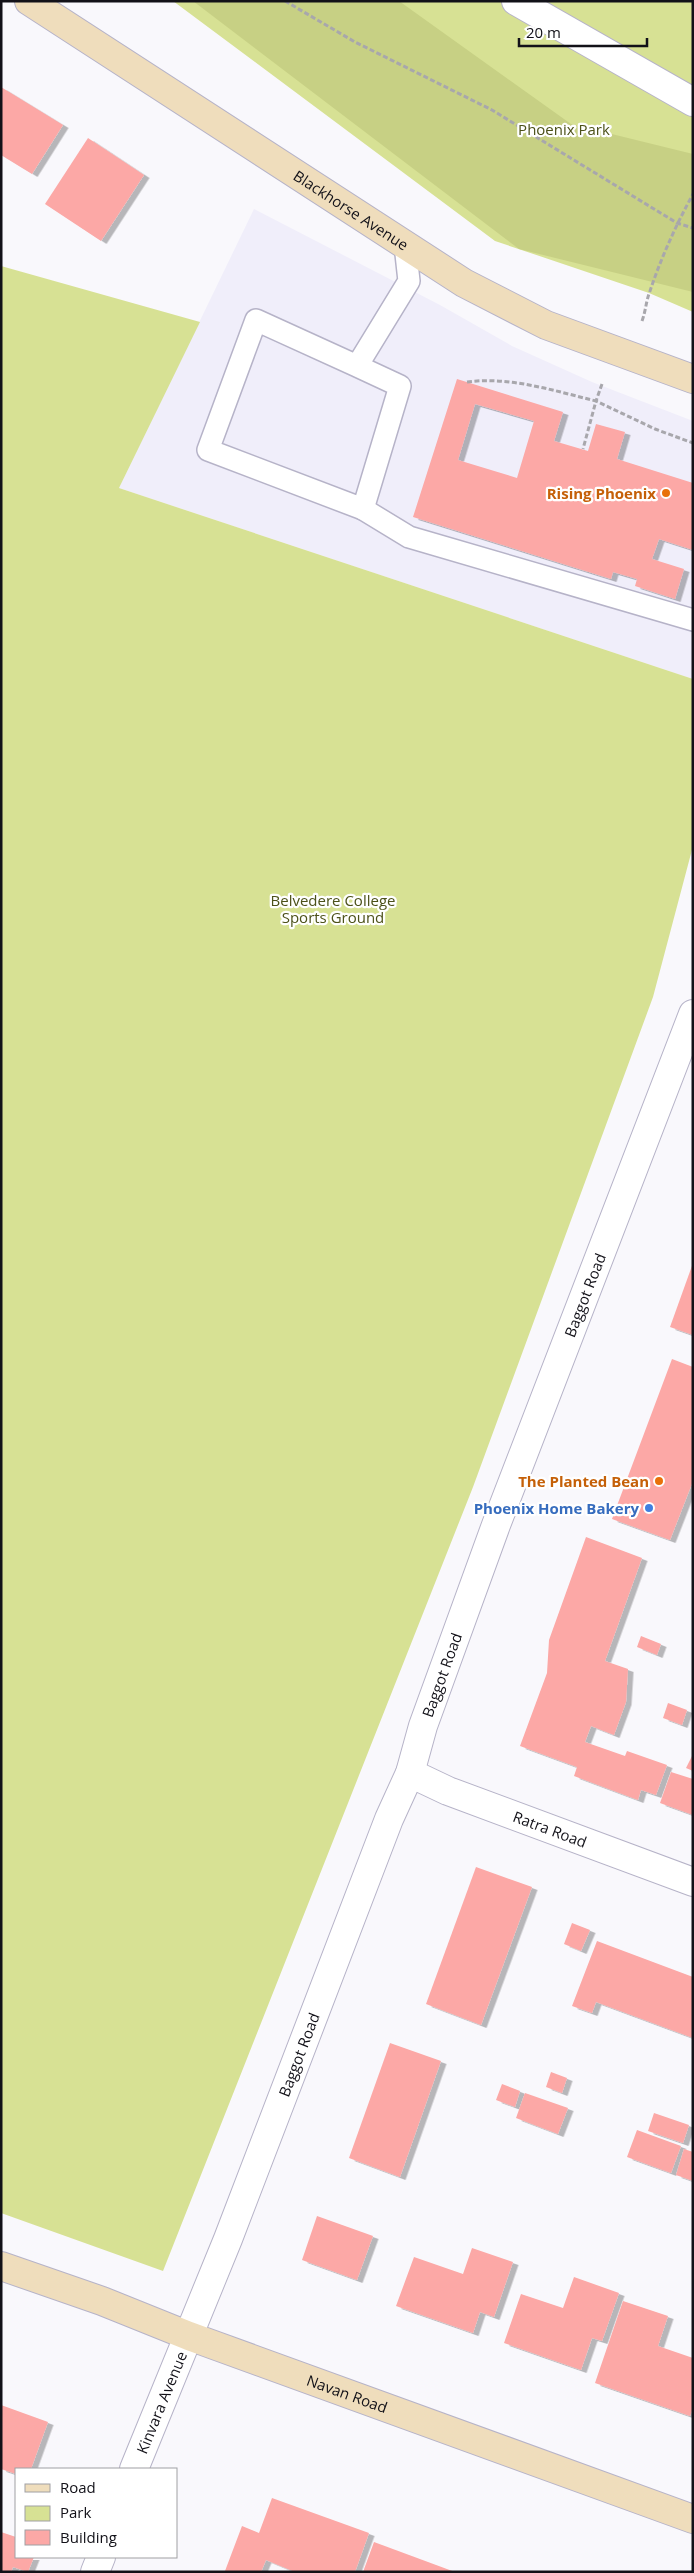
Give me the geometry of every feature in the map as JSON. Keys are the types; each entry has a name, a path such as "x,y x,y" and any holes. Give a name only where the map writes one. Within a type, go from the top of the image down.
{"main road":[{"name":"Blackhorse Avenue","path":"29,1 464,283 546,325 693,379"},
{"name":"Navan Road","path":"1,2266 102,2301 189,2336 693,2519"}],"street":[{"path":"516,1 693,102"},
{"name":"Baggot Road","path":"189,2336 389,1819 410,1773 423,1726 496,1525 693,1015"},
{"name":"Ratra Road","path":"410,1773 448,1791 693,1882"},
{"name":"Kinvara Avenue","path":"134,2468 189,2336"},
{"path":"95,2572 101,2558"}],"lane":[{"path":"357,366 408,281 405,245"},
{"path":"363,509 400,386 256,320 208,450 363,509 408,537 693,620"}],"path":[{"path":"285,1 355,42 492,110 677,223 693,228"},
{"path":"647,308 649,293 677,223 693,194"},
{"path":"467,382 482,380 542,388 596,402 655,429 693,443"},
{"path":"583,449 596,402"}],"shaded area":[{"path":"254,209 440,305 512,346 592,382 693,421 693,679 119,488"}],"green space":[{"name":"Phoenix Park","path":"173,1 693,1 693,312 649,293 495,241"},
{"name":"Phoenix Park","path":"193,1 399,1 571,124 693,154 693,292 519,249"},
{"name":"Belvedere College Sports Ground","path":"1,266 200,322 119,488 693,679 693,846 653,997 473,1487 163,2271 1,2213"}],"building":[{"path":"1,87 63,125 32,174 1,155"},
{"path":"88,138 144,175 101,241 45,204"},
{"path":"457,379 563,412 554,441 588,451 596,424 625,432 617,459 693,483 693,550 659,539 652,559 684,569 675,599 635,586 637,579 613,572 611,579 413,517","holes":["475,404 534,421 517,478 458,460"]},
{"path":"693,1263 693,1335 670,1327"},
{"path":"672,1359 693,1367 693,1481 670,1540 612,1519"},
{"path":"586,1537 642,1558 605,1661 628,1669 626,1702 614,1735 591,1726 585,1742 625,1756 627,1751 667,1765 656,1795 641,1790 638,1800 574,1776 577,1767 520,1746 547,1673 549,1640"},
{"path":"641,1636 661,1644 657,1655 637,1647"},
{"path":"668,1703 687,1710 682,1725 663,1718"},
{"path":"693,1754 693,1771 686,1768"},
{"path":"671,1772 693,1779 693,1815 660,1803"},
{"path":"476,1867 532,1887 481,2025 426,2004"},
{"path":"572,1923 590,1930 581,1951 564,1944"},
{"path":"597,1941 693,1977 693,2038 596,2002 592,2013 572,2006"},
{"path":"390,2043 441,2061 400,2177 349,2158"},
{"path":"551,2072 567,2078 562,2093 546,2087"},
{"path":"502,2084 520,2091 515,2107 496,2100"},
{"path":"525,2093 568,2108 558,2134 516,2118"},
{"path":"654,2113 689,2125 683,2143 648,2131"},
{"path":"637,2130 681,2146 671,2173 627,2157"},
{"path":"684,2149 693,2152 693,2181 676,2175"},
{"path":"317,2216 373,2236 357,2280 302,2260"},
{"path":"472,2248 513,2262 494,2317 480,2312 473,2333 396,2306 414,2257 463,2274"},
{"path":"574,2277 619,2293 602,2341 592,2338 581,2370 504,2343 521,2294 563,2308"},
{"path":"623,2301 668,2316 658,2346 693,2358 693,2408 690,2416 595,2383"},
{"path":"1,2405 48,2422 31,2468 15,2468 15,2474 1,2469"},
{"path":"272,2498 369,2533 355,2572 295,2572 266,2560 261,2572 225,2571 242,2526 259,2533"},
{"path":"1,2532 15,2537 15,2558 34,2558 28,2572 13,2567 11,2572 1,2572"},
{"path":"374,2542 455,2572 363,2572"}],"place":[{"name":"Rising Phoenix","path":"666,493"},
{"name":"The Planted Bean","path":"659,1481"},
{"name":"Phoenix Home Bakery","path":"649,1508"}]}
